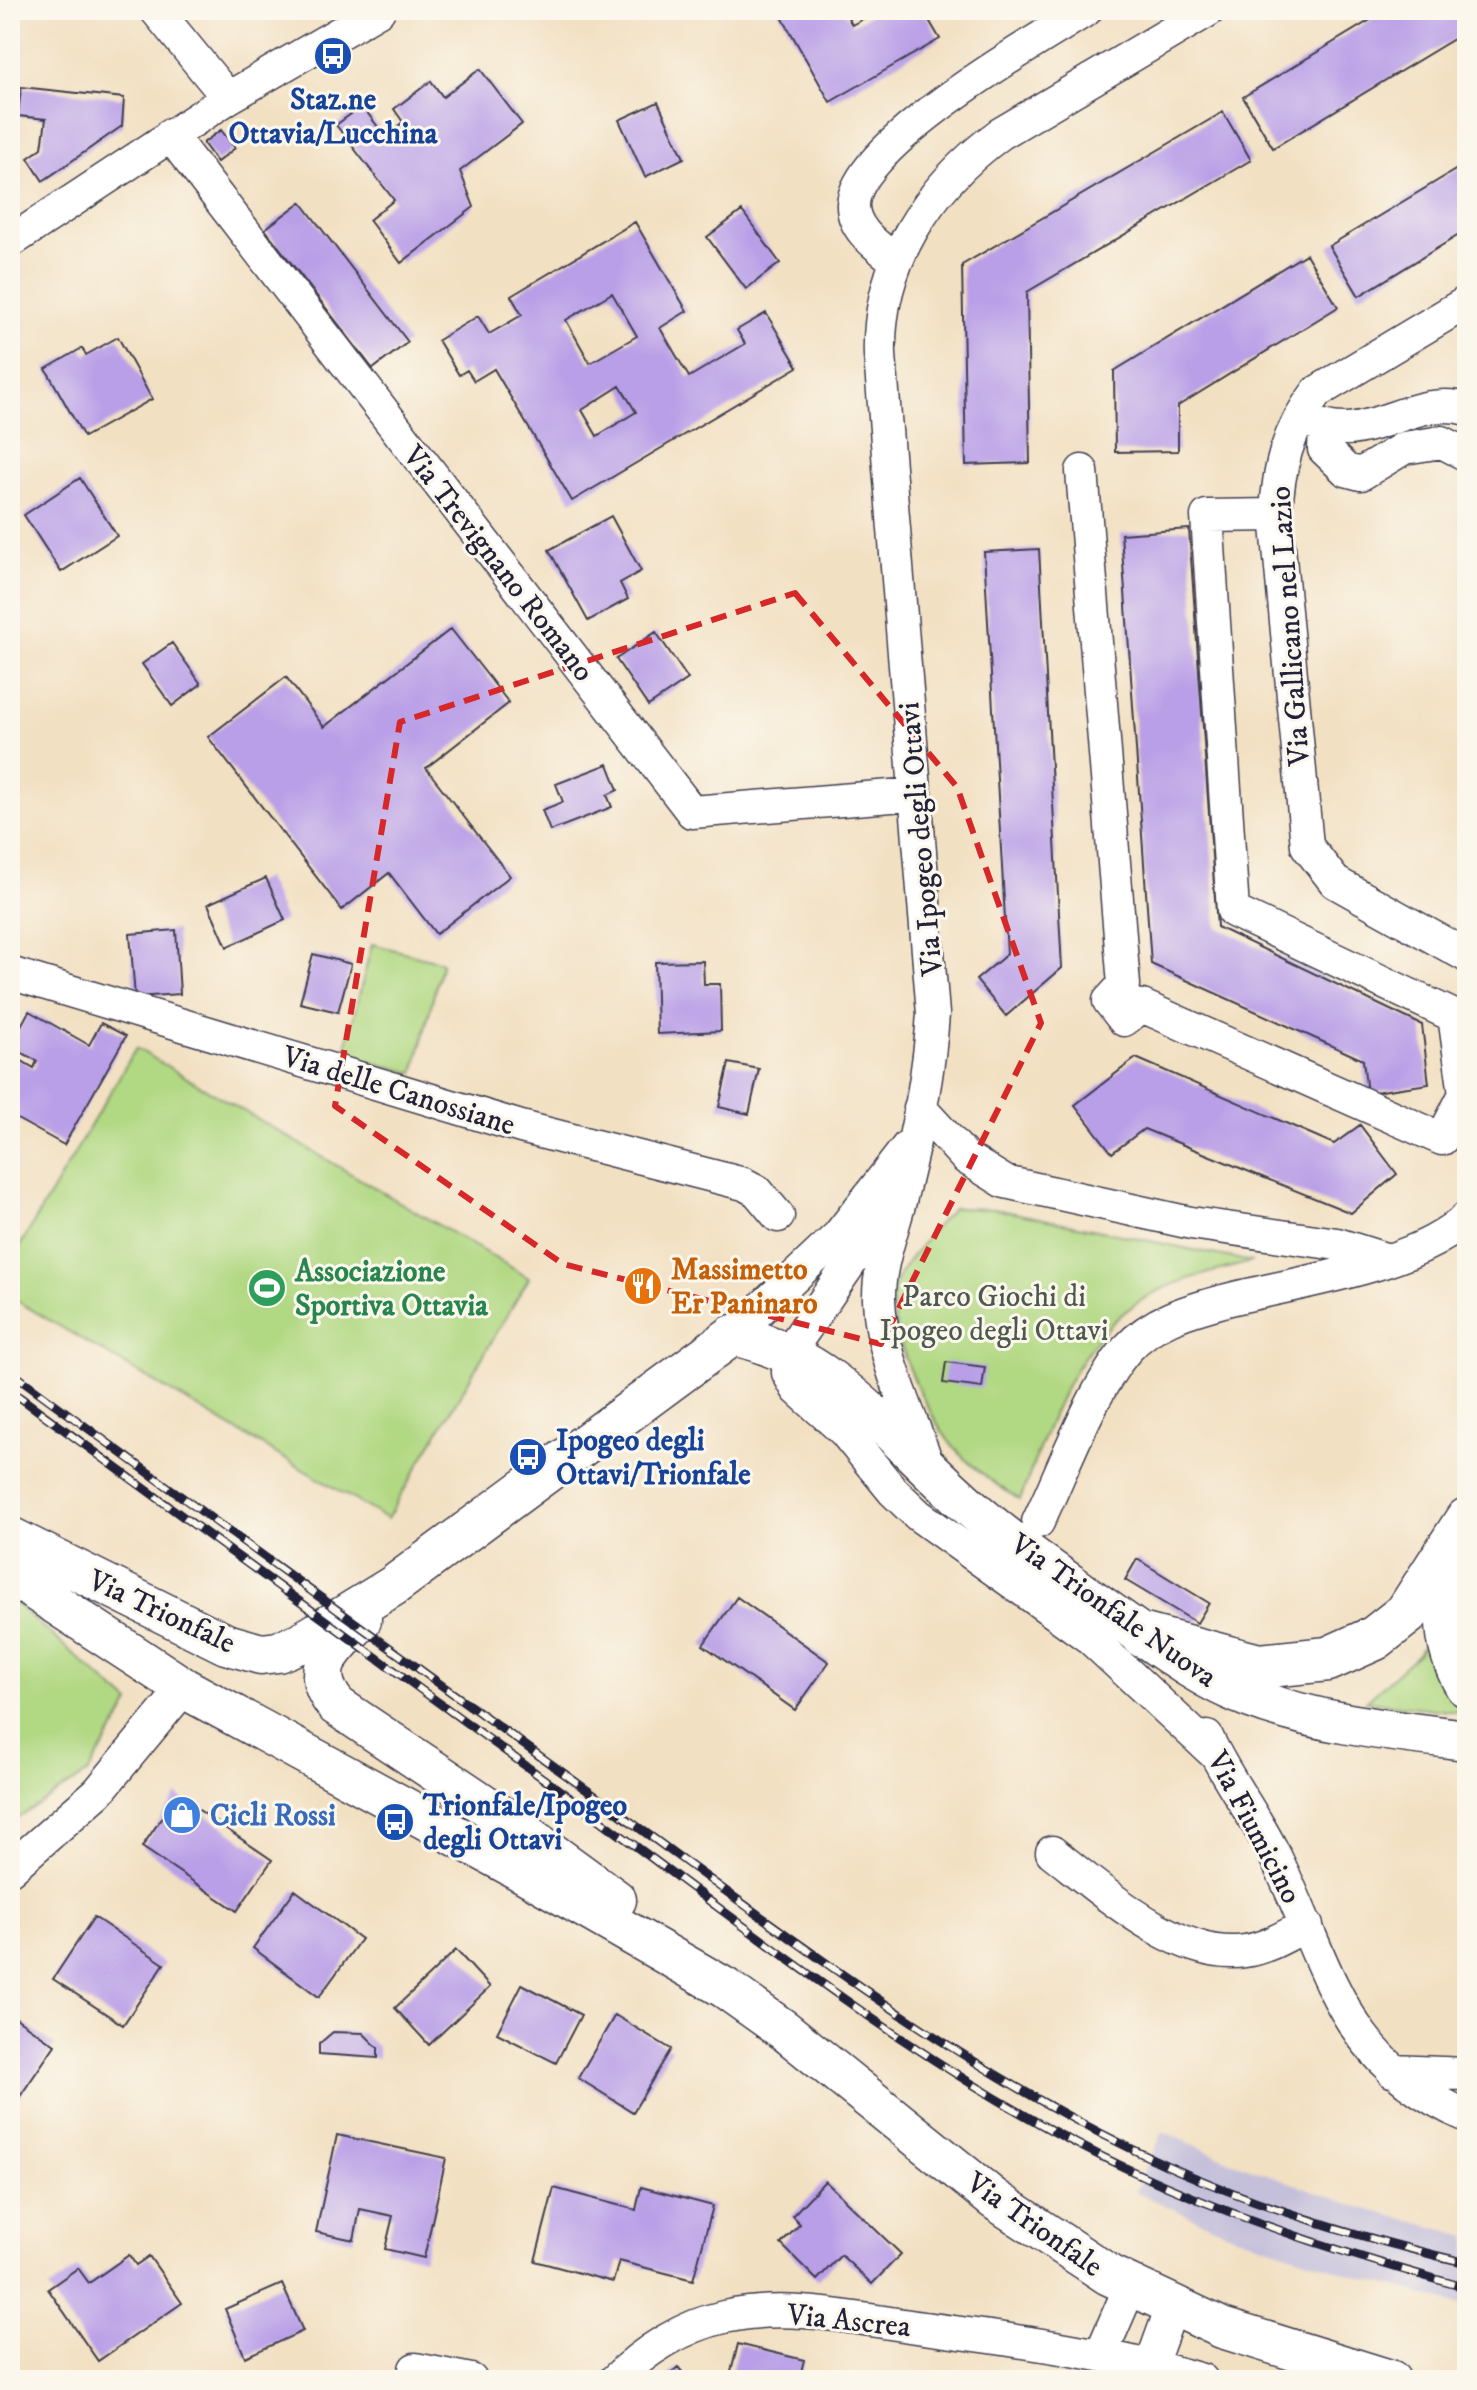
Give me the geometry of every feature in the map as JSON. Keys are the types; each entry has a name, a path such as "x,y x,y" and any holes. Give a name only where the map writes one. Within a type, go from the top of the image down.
{"highway":[{"path":"1144,1636 1259,1666 1328,1659 1375,1638 1407,1613 1466,1522"},
{"path":"1466,1522 1448,1591 1446,1619 1455,1664 1467,1685"}],"main road":[{"name":"Via Trionfale Nuova","path":"733,1335 789,1352 847,1390 982,1517 1144,1636 1219,1684 1274,1706 1343,1724 1467,1740"},
{"path":"393,1586 733,1335"},
{"name":"Via Trionfale","path":"10,1537 226,1644 254,1653 286,1650 393,1586"},
{"name":"Via Trionfale","path":"10,1574 184,1688 521,1871 725,1988 784,2030 994,2199 1130,2287 1172,2307 1268,2343 1390,2380"},
{"name":"Via Trionfale","path":"393,1586 326,1660 322,1680 332,1700 349,1716 491,1809 662,1933 725,1988"}],"street":[{"path":"156,10 228,98"},
{"path":"10,242 228,98 379,10"},
{"path":"896,261 864,232 854,213 856,192 865,175 892,145 938,107 1086,10"},
{"name":"Via Ipogeo degli Ottavi","path":"917,1123 933,1014 880,355 880,319 896,261 921,213 947,181 983,146 1209,10"},
{"name":"Via Trevignano Romano","path":"170,135 692,812 916,794"},
{"name":"Via Gallicano nel Lazio","path":"1467,302 1328,383 1312,422 1280,466 1276,515 1307,846 1326,874 1343,888 1467,956"},
{"path":"1312,422 1359,430 1412,411 1467,409"},
{"path":"1312,422 1324,449 1346,470 1361,474 1404,448 1442,442 1467,455"},
{"path":"1082,471 1124,985 1109,1001 1124,1020 1142,1006 1442,1139 1465,1094 1454,1016 1233,911 1207,516 1276,515"},
{"name":"Via delle Canossiane","path":"10,973 521,1127 735,1181 757,1191 778,1216"},
{"path":"917,1123 1005,1182 1191,1223 1337,1244 1388,1260"},
{"path":"733,1335 838,1236 917,1123"},
{"path":"789,1352 870,1235 917,1123"},
{"name":"Via Trionfale Nuova","path":"917,1123 881,1269 879,1300 890,1355 927,1463"},
{"path":"1038,1522 1110,1372 1128,1349 1152,1328 1185,1311 1388,1260 1439,1239 1467,1217"},
{"name":"Via Trionfale Nuova","path":"789,1352 788,1373 797,1389 844,1431 893,1491 918,1515 1090,1638 1215,1754"},
{"name":"Via Fiumicino","path":"1093,1600 1180,1694 1265,1835 1348,2019 1392,2071 1428,2098 1467,2116"},
{"name":"Via Trionfale","path":"10,1869 98,1792 184,1688"},
{"path":"1052,1852 1137,1916 1200,1946 1242,1952 1307,1925"},
{"path":"1392,2071 1467,2074"},
{"path":"1428,2098 1467,2099"},
{"path":"1101,2354 1130,2287"},
{"path":"1151,2365 1172,2307"},
{"name":"Via Ascrea","path":"615,2380 643,2356 689,2329 725,2317 765,2311 807,2312 1101,2354 1202,2380"},
{"path":"415,2369 471,2380"}],"highlighted area":[{"path":"795,593 957,787 1041,1023 881,1344 563,1264 335,1106 400,722"}],"shaded area":[{"path":"1163,2131 1228,2160 1359,2207 1467,2236 1467,2307 1350,2274 1228,2233 1135,2192"}],"green space":[{"path":"372,944 442,962 414,1073 344,1055"},
{"name":"Associazione Sportiva Ottavia","path":"136,1048 529,1278 387,1519 10,1297 10,1263"},
{"name":"Parco Giochi di Ipogeo degli Ottavi","path":"954,1208 995,1209 1252,1262 1158,1291 1130,1308 1106,1329 1086,1353 1055,1409 1020,1500 972,1465 946,1437 922,1396 901,1346 895,1322 893,1301 898,1277"},
{"path":"10,1599 130,1703 88,1773 10,1823"},
{"path":"1430,1634 1467,1713 1366,1701 1418,1654"}],"building":[{"path":"778,10 844,10 852,25 879,10 923,10 940,39 830,102"},
{"path":"1387,10 1467,10 1467,31 1273,148 1243,97"},
{"path":"480,69 522,124 460,171 474,207 401,263 369,220 394,200 336,125 362,106 385,136 403,122 394,109 431,81 443,97"},
{"path":"21,87 124,98 122,126 43,181 28,158 42,148 46,119 18,116"},
{"path":"658,102 684,158 645,177 619,120"},
{"path":"1223,112 1251,160 1027,292 1030,463 966,465 962,265"},
{"path":"221,130 235,148 217,162 203,143"},
{"path":"1467,163 1467,230 1359,296 1329,246"},
{"path":"301,202 408,342 373,369 265,229"},
{"path":"742,211 780,263 746,289 707,237"},
{"path":"635,222 687,311 660,328 689,377 745,344 737,330 766,313 798,367 572,501 494,369 474,381 467,370 459,375 438,340 478,316 489,334 522,315 511,296","holes":["612,293 637,336 590,363 566,320","620,386 636,412 597,436 582,410"]},
{"path":"1306,254 1338,307 1178,406 1178,451 1115,452 1114,371"},
{"path":"118,337 152,399 84,437 46,369 82,348 86,355"},
{"path":"80,478 117,536 61,572 24,515"},
{"path":"611,516 641,571 620,583 628,599 588,621 549,550"},
{"path":"1189,529 1217,927 1422,1025 1429,1084 1367,1093 1363,1060 1151,964 1121,534"},
{"path":"1039,549 1062,968 1006,1016 976,980 1007,954 984,552"},
{"path":"451,629 509,703 426,768 510,876 436,934 389,873 342,910 208,737 286,677 324,727"},
{"path":"656,632 688,679 648,706 616,659"},
{"path":"172,643 201,684 172,706 142,664"},
{"path":"608,764 618,790 607,795 612,807 550,831 542,810 563,802 556,784"},
{"path":"266,878 285,920 227,947 208,904"},
{"path":"176,930 180,994 135,997 130,934"},
{"path":"313,954 351,964 338,1012 300,1003"},
{"path":"703,961 704,984 720,984 721,1031 657,1034 655,962"},
{"path":"29,1011 89,1045 101,1023 126,1036 64,1145 10,1115 10,1054 34,1068 37,1061 10,1046"},
{"path":"1136,1058 1334,1144 1360,1125 1397,1174 1351,1213 1144,1129 1112,1153 1075,1105"},
{"path":"729,1063 759,1069 749,1114 719,1107"},
{"path":"946,1362 985,1367 982,1388 943,1383"},
{"path":"1137,1559 1209,1603 1197,1623 1125,1580"},
{"path":"737,1597 829,1662 795,1710 703,1645"},
{"path":"177,1795 272,1860 237,1911 142,1847"},
{"path":"295,1890 361,1939 319,1997 253,1948"},
{"path":"94,1917 164,1964 123,2025 53,1979"},
{"path":"456,1950 490,1987 429,2045 395,2008"},
{"path":"522,1984 581,2015 556,2063 497,2033"},
{"path":"10,2014 55,2045 10,2111"},
{"path":"615,2015 671,2049 633,2112 578,2078"},
{"path":"333,2032 363,2033 378,2048 378,2058 319,2054 319,2044"},
{"path":"337,2135 446,2158 424,2258 385,2249 393,2216 360,2209 354,2240 316,2232"},
{"path":"825,2181 901,2254 872,2284 841,2255 817,2280 781,2244 800,2224 792,2216"},
{"path":"641,2187 713,2206 693,2280 619,2261 613,2282 535,2261 554,2188 636,2210"},
{"path":"129,2255 136,2265 149,2256 182,2303 98,2361 48,2289 78,2268 89,2283"},
{"path":"282,2284 303,2331 245,2357 225,2309"},
{"path":"738,2344 804,2360 799,2380 729,2380"},
{"path":"678,2367 689,2380 663,2380"}],"railway":[{"path":"10,1371 788,1936 921,2028 990,2071 1132,2149 1213,2185 1339,2229 1467,2263"},
{"path":"10,1390 773,1948 913,2046 985,2092 1058,2134 1132,2171 1214,2206 1339,2250 1467,2288"}],"place":[{"name":"Staz.ne Ottavia/Lucchina","path":"333,56"},
{"name":"Massimetto Er Paninaro","path":"643,1286"},
{"name":"Associazione Sportiva Ottavia","path":"267,1288"},
{"name":"Ipogeo degli Ottavi/Trionfale","path":"528,1457"},
{"name":"Cicli Rossi","path":"182,1815"},
{"name":"Trionfale/Ipogeo degli Ottavi","path":"395,1822"}]}
